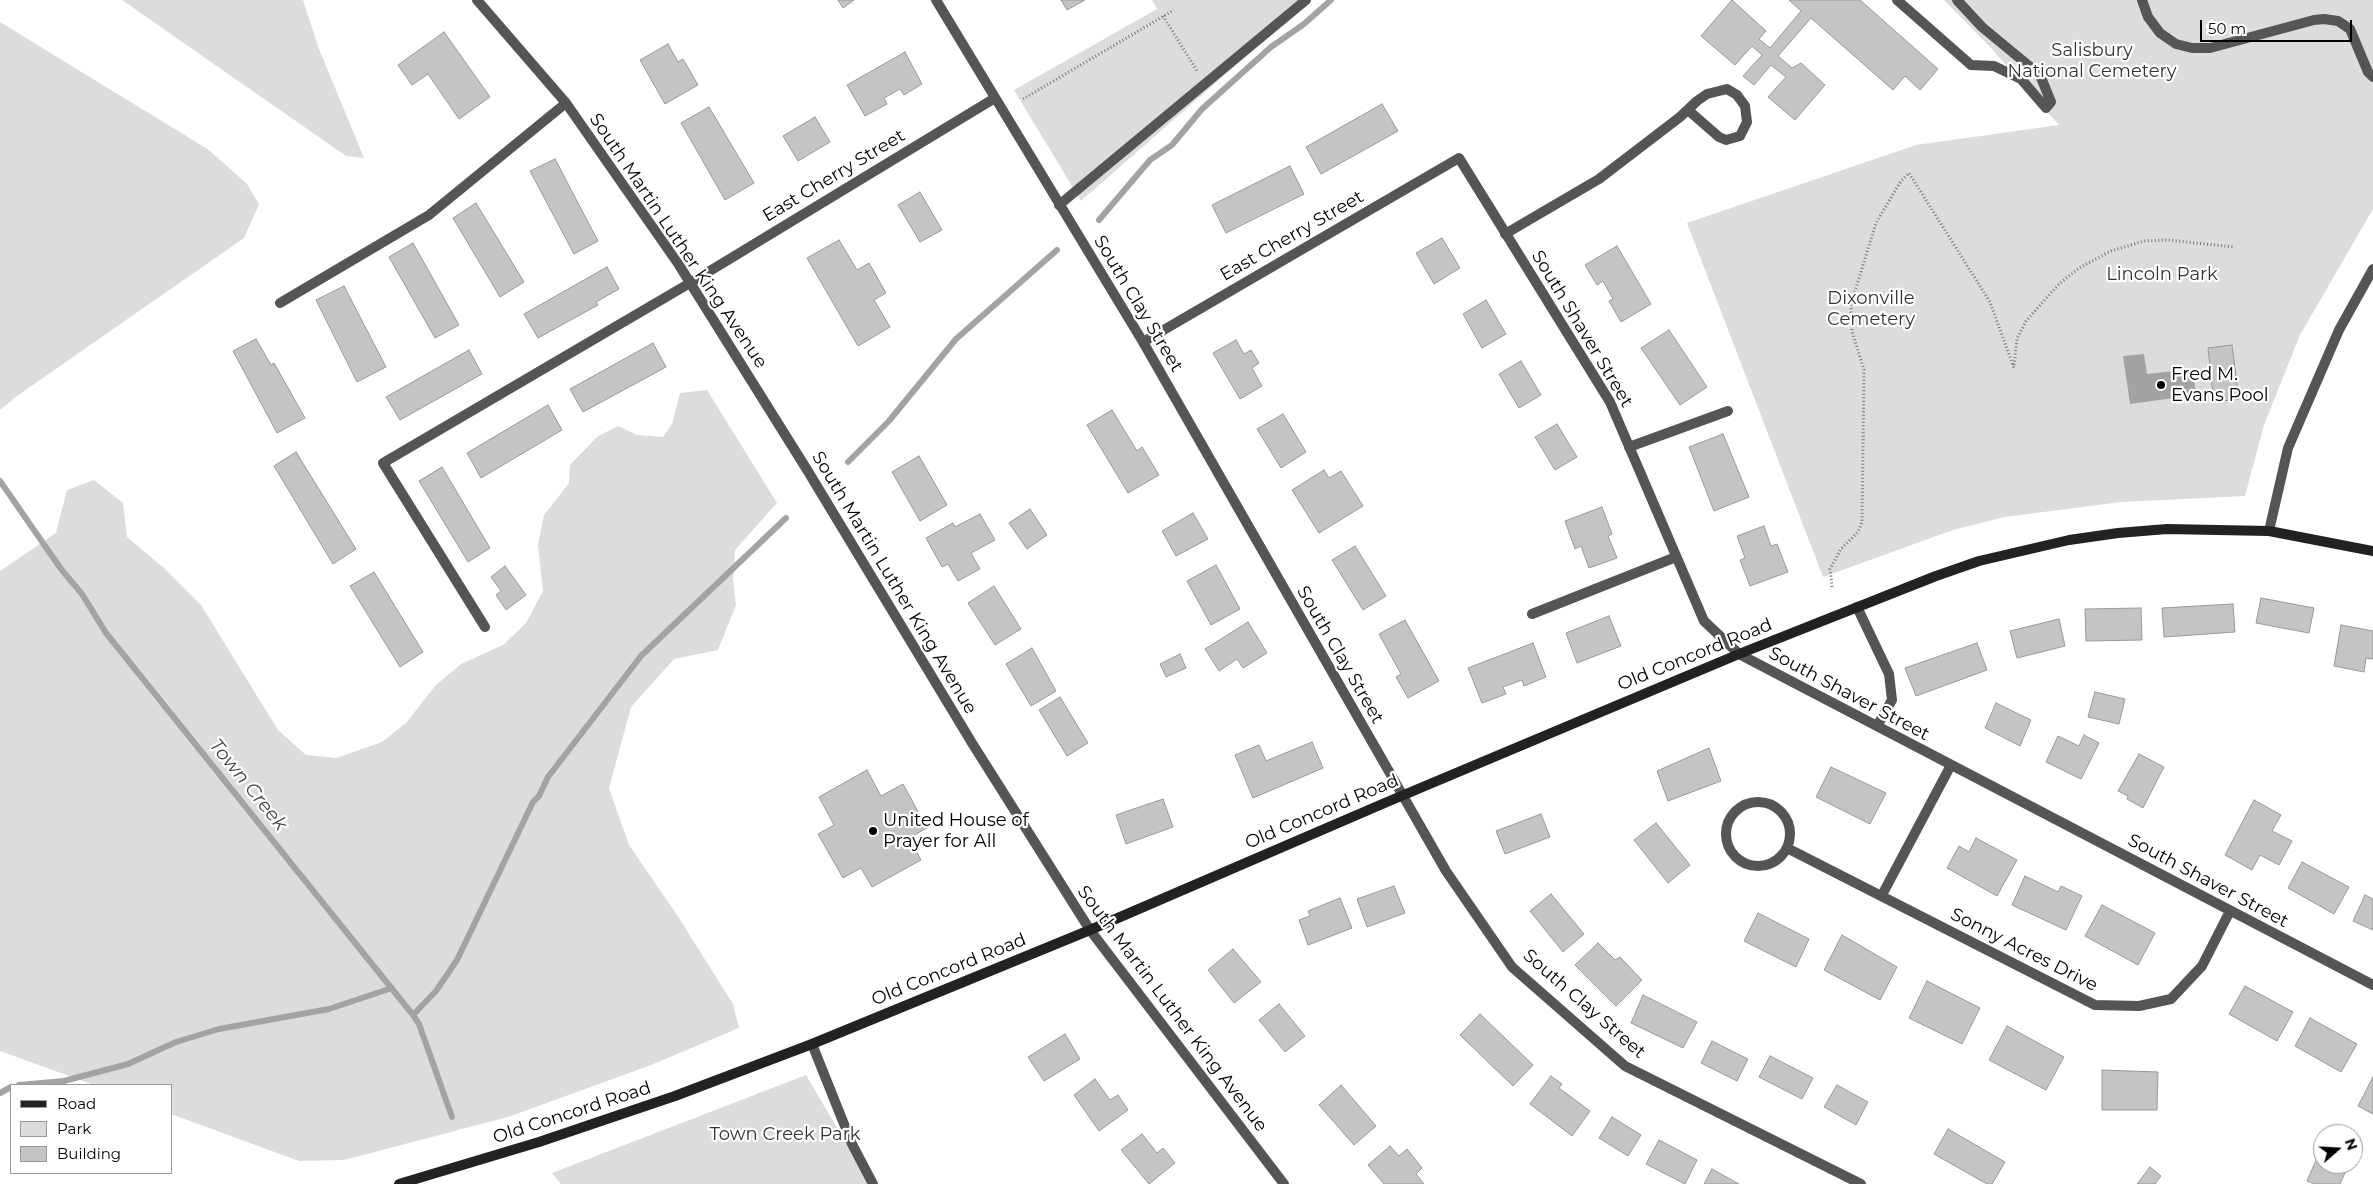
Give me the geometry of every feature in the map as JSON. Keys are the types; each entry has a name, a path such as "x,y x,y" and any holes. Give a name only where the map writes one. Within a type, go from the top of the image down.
{"main road":[{"name":"Old Concord Road","path":"398,1184 539,1142 675,1096 812,1044 1090,930 1739,654 1979,561 2069,540 2167,529 2269,531 2373,551"}],"street":[{"name":"South Martin Luther King Avenue","path":"477,0 566,103 690,283 809,473 982,760 1090,930 1284,1184"},
{"name":"South Clay Street","path":"936,0 1142,342 1446,870 1512,967 1625,1066 1861,1184"},
{"path":"1059,205 1306,0"},
{"path":"1897,0 1971,65 1994,66 2021,79 2046,108 2051,102 2040,76 1982,26 1957,0"},
{"path":"2142,0 2148,17 2160,33 2176,44 2192,48 2210,48 2314,20 2338,21 2350,29 2368,72 2373,77"},
{"path":"1506,234 1599,179 1707,94 1727,89 1737,94 1742,101 1747,122 1740,136 1726,140 1719,137 1688,110"},
{"name":"East Cherry Street","path":"485,627 383,463 690,283 995,98"},
{"path":"280,303 429,215 566,103"},
{"name":"East Cherry Street","path":"1142,342 1458,158"},
{"name":"South Shaver Street","path":"1458,158 1610,402 1704,621 1739,654 2373,986"},
{"path":"2269,531 2288,448 2338,330 2373,269"},
{"path":"1629,447 1728,411"},
{"path":"1532,614 1676,557"},
{"path":"1857,607 1889,674 1892,700 1877,726"},
{"path":"1882,895 1951,765"},
{"path":"1747,803 1771,804 1781,812 1788,823 1790,836 1786,848 1779,858 1768,864 1756,866 1744,863 1734,855 1727,845 1725,832 1728,820 1736,810 1747,803"},
{"name":"Sonny Acres Drive","path":"1786,848 1882,895 2095,1005 2140,1006 2171,999 2202,966 2230,911"},
{"path":"812,1044 852,1144 874,1184"}],"path":[{"path":"1023,99 1174,10"},
{"path":"1163,16 1205,85"},
{"path":"1832,587 1830,569 1841,549 1858,532 1862,522 1864,370 1852,332 1851,304 1876,223 1900,181 1909,173 1990,302 2014,368 2017,339 2026,321 2059,284 2079,268 2111,252 2144,241 2168,240 2234,247"}],"green space":[{"path":"122,0 303,0 319,49 364,158 346,156"},
{"path":"1152,0 1310,0 1081,201 1014,90 1157,9"},
{"path":"1944,0 2373,0 2373,209 2300,335 2264,425 2245,496 2121,502 2005,517 1953,530 1823,577 1687,223 1916,145 2059,125 1991,48"},
{"path":"0,22 209,150 247,184 259,204 244,238 17,396 0,410"},
{"path":"707,390 777,503 735,550 733,580 736,605 718,650 674,659 631,707 609,788 629,845 677,915 733,1004 739,1028 651,1065 508,1117 344,1160 299,1161 172,1114 172,1084 91,1084 0,1051 0,571 56,533 67,490 94,480 123,503 127,537 165,569 201,605 278,730 306,755 336,758 382,742 406,723 436,685 461,664 503,645 526,623 543,591 538,545 544,515 569,483 570,465 598,436 618,426 637,435 663,437 672,424 680,393"},
{"name":"Town Creek Park","path":"806,1075 870,1184 561,1184 552,1173"}],"shaded area":[{"name":"Fred M. Evans Pool","path":"2144,354 2147,374 2193,369 2196,395 2130,404 2123,356"}],"building":[{"path":"838,0 854,0 843,8"},
{"path":"1061,0 1085,0 1067,10"},
{"path":"1732,0 1766,31 1759,39 1770,48 1801,11 1789,0 1860,0 1938,69 1920,90 1905,76 1893,90 1811,18 1778,56 1792,68 1801,63 1825,85 1795,120 1768,97 1786,77 1771,65 1754,85 1743,76 1762,55 1752,46 1735,65 1701,36"},
{"path":"444,32 490,97 459,119 428,74 412,85 398,65"},
{"path":"668,44 678,62 683,59 698,85 665,104 640,60"},
{"path":"905,52 922,84 904,95 900,89 884,98 887,104 865,116 847,85"},
{"path":"1382,104 1398,131 1321,174 1306,147"},
{"path":"709,107 754,183 725,200 681,123"},
{"path":"815,117 830,142 798,161 783,136"},
{"path":"555,159 598,241 574,254 530,171"},
{"path":"1290,166 1304,194 1226,233 1212,205"},
{"path":"920,192 942,230 920,242 898,205"},
{"path":"476,203 524,282 500,297 453,218"},
{"path":"1442,238 1460,268 1434,284 1416,253"},
{"path":"839,240 857,270 869,263 886,293 874,300 890,327 858,346 807,258"},
{"path":"413,243 459,325 435,338 389,257"},
{"path":"1617,246 1651,304 1621,322 1609,301 1613,299 1603,281 1597,285 1585,265"},
{"path":"607,267 619,289 596,302 598,305 538,338 524,314"},
{"path":"344,286 386,367 357,382 316,300"},
{"path":"1486,300 1506,334 1482,348 1463,314"},
{"path":"1669,330 1707,387 1680,405 1641,348"},
{"path":"256,339 271,365 274,363 305,418 277,433 233,351"},
{"path":"1236,340 1244,354 1251,350 1259,363 1252,368 1262,386 1240,399 1213,353"},
{"path":"653,343 666,367 583,412 570,389"},
{"path":"2232,345 2239,399 2214,402 2208,348"},
{"path":"469,350 482,374 400,420 386,397"},
{"path":"1521,361 1541,395 1519,408 1499,374"},
{"path":"548,405 562,430 481,478 467,453"},
{"path":"1112,410 1137,451 1142,447 1159,475 1128,493 1087,425"},
{"path":"1283,414 1306,452 1281,468 1257,429"},
{"path":"1557,424 1577,457 1555,470 1535,437"},
{"path":"1723,434 1749,497 1714,511 1689,447"},
{"path":"296,452 356,549 333,564 274,466"},
{"path":"919,456 947,505 920,521 892,472"},
{"path":"442,467 490,548 468,562 419,481"},
{"path":"1324,470 1329,478 1341,471 1363,506 1319,533 1292,490"},
{"path":"1602,507 1612,534 1608,536 1617,558 1589,568 1581,546 1575,549 1565,521"},
{"path":"1030,509 1047,535 1027,549 1009,523"},
{"path":"1193,513 1208,539 1176,556 1162,531"},
{"path":"980,514 995,540 971,553 980,569 958,581 948,564 942,567 926,538 953,523 955,527"},
{"path":"1764,526 1771,546 1777,544 1788,572 1750,586 1740,560 1745,558 1737,536"},
{"path":"1355,546 1386,596 1363,610 1332,560"},
{"path":"1216,565 1240,609 1211,625 1187,581"},
{"path":"505,566 526,595 506,610 496,595 501,591 491,577"},
{"path":"374,572 423,652 400,667 350,586"},
{"path":"994,586 1021,629 995,645 968,603"},
{"path":"2261,598 2314,608 2309,633 2256,623"},
{"path":"2233,604 2235,632 2164,637 2162,608"},
{"path":"2141,608 2142,640 2086,641 2085,609"},
{"path":"1609,616 1621,646 1577,663 1566,633"},
{"path":"2059,619 2065,646 2017,658 2010,631"},
{"path":"1405,620 1439,681 1408,698 1396,677 1401,674 1379,634"},
{"path":"1248,622 1267,653 1243,668 1237,659 1219,671 1205,649"},
{"path":"2341,625 2373,631 2373,659 2366,658 2364,672 2334,666"},
{"path":"1533,643 1546,677 1524,686 1522,680 1503,687 1506,694 1482,703 1468,668"},
{"path":"1977,643 1987,670 1916,696 1905,668"},
{"path":"1032,648 1056,691 1031,706 1006,664"},
{"path":"1180,654 1186,668 1166,677 1160,664"},
{"path":"2095,692 2125,699 2119,724 2088,717"},
{"path":"1060,697 1088,743 1067,756 1039,710"},
{"path":"1996,703 2031,720 2020,746 1985,728"},
{"path":"2084,735 2099,743 2081,779 2046,762 2058,736 2079,746"},
{"path":"1312,742 1323,768 1253,798 1235,755 1259,745 1266,761"},
{"path":"1709,748 1721,781 1668,801 1657,771"},
{"path":"2139,754 2164,767 2143,808 2127,799 2128,796 2118,791"},
{"path":"1831,767 1886,793 1870,824 1816,797"},
{"name":"United House of Prayer for All","path":"867,770 881,796 903,784 927,828 909,838 921,860 872,887 861,868 843,878 818,834 834,825 819,797"},
{"path":"1163,799 1173,827 1126,844 1116,815"},
{"path":"2254,800 2281,815 2272,831 2292,841 2279,865 2260,855 2252,870 2225,855"},
{"path":"1541,814 1550,837 1505,854 1496,831"},
{"path":"1656,823 1690,865 1668,883 1634,840"},
{"path":"1976,838 2017,860 1997,896 1947,868 1959,846 1969,852"},
{"path":"2302,862 2349,887 2334,914 2288,888"},
{"path":"2025,876 2058,892 2061,886 2082,896 2066,930 2012,905"},
{"path":"1394,886 1405,913 1367,927 1357,899"},
{"path":"1551,894 1584,934 1563,952 1530,911"},
{"path":"2365,895 2373,899 2373,930 2353,921"},
{"path":"1340,898 1352,928 1308,945 1299,920 1310,916 1308,911"},
{"path":"2102,905 2155,933 2138,965 2085,936"},
{"path":"1758,913 1809,939 1796,967 1744,941"},
{"path":"1842,935 1897,967 1880,1000 1824,970"},
{"path":"1598,943 1615,960 1620,957 1642,980 1616,1006 1575,965"},
{"path":"1233,949 1261,982 1234,1003 1208,970"},
{"path":"1927,981 1980,1008 1962,1044 1909,1018"},
{"path":"2245,986 2293,1012 2277,1041 2229,1014"},
{"path":"1643,995 1697,1022 1683,1048 1631,1023"},
{"path":"1279,1004 1305,1036 1285,1052 1259,1020"},
{"path":"1480,1014 1533,1065 1513,1086 1460,1035"},
{"path":"2310,1018 2357,1044 2341,1072 2295,1046"},
{"path":"2007,1026 2064,1057 2046,1090 1989,1060"},
{"path":"1065,1034 1080,1059 1044,1081 1028,1057"},
{"path":"1712,1041 1748,1059 1737,1081 1701,1063"},
{"path":"1770,1056 1813,1078 1802,1099 1759,1077"},
{"path":"2102,1070 2158,1072 2157,1110 2102,1110"},
{"path":"1551,1076 1562,1084 1559,1088 1590,1111 1572,1136 1530,1104"},
{"path":"2373,1077 2373,1114 2358,1106"},
{"path":"1095,1079 1110,1100 1118,1095 1128,1110 1099,1131 1074,1095"},
{"path":"1341,1085 1376,1126 1354,1145 1319,1105"},
{"path":"1837,1085 1868,1102 1856,1125 1824,1107"},
{"path":"1612,1117 1641,1135 1628,1156 1599,1138"},
{"path":"1948,1129 2005,1162 1992,1184 1987,1184 1934,1154"},
{"path":"1142,1134 1157,1153 1163,1148 1175,1163 1149,1184 1121,1150"},
{"path":"1659,1140 1697,1160 1685,1184 1646,1164"},
{"path":"1390,1146 1399,1156 1407,1149 1422,1168 1416,1174 1424,1184 1384,1184 1368,1165"},
{"path":"2150,1167 2161,1176 2155,1184 2137,1184"},
{"path":"2313,1167 2313,1174 2344,1174 2340,1184 2314,1184 2307,1181"},
{"path":"1712,1169 1739,1184 1704,1184"}],"waterway":[{"path":"1099,220 1150,160 1172,145 1202,109 1271,47 1304,24 1331,0"},
{"path":"848,462 889,421 956,339 1057,250"},
{"name":"Town Creek","path":"0,481 61,569 82,594 106,633 413,1015 419,1024 452,1117"},
{"path":"413,1015 436,991 457,960 533,802 539,796 548,777 641,656 786,518"},
{"path":"30,1084 64,1081 128,1064 176,1042 219,1029 329,1009 392,988"},
{"path":"0,1093 10,1088"}],"place":[{"name":"Fred M. Evans Pool","path":"2161,385"},
{"name":"United House of Prayer for All","path":"873,831"}],"park label":[{"name":"Salisbury National Cemetery","path":"2092,61"},
{"name":"Lincoln Park","path":"2162,275"},
{"name":"Dixonville Cemetery","path":"1871,309"}]}
